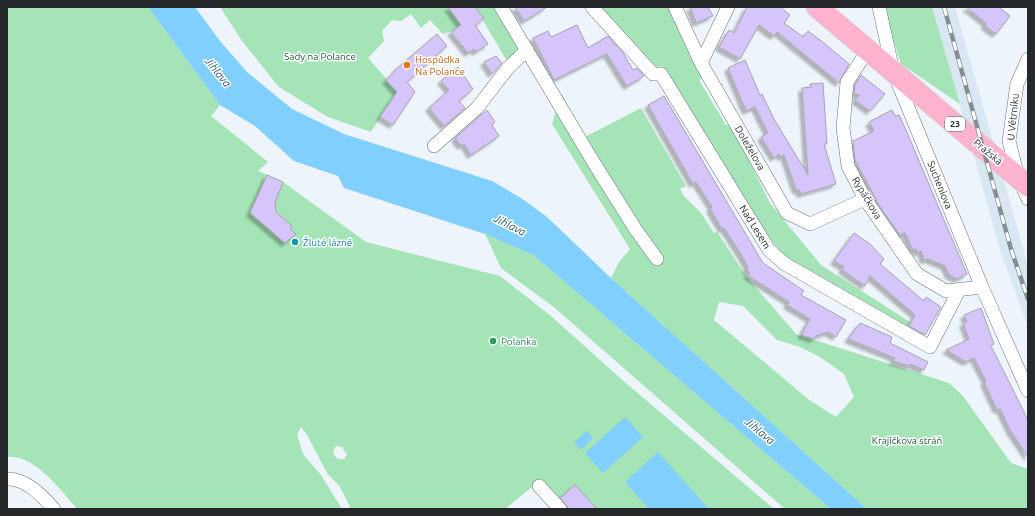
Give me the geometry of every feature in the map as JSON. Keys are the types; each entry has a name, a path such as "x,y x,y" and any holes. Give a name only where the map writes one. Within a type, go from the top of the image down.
{"main road":[{"name":"Sucheniova","path":"817,7 893,71"},
{"name":"Pražská","path":"893,71 1023,181"}],"street":[{"path":"501,7 594,163 636,230 657,259"},
{"name":"Nad Lesem","path":"592,7 653,74 661,74 769,250 785,264 930,347 959,290"},
{"name":"Doleželova","path":"675,7 701,63 787,213 810,224 865,199"},
{"path":"701,63 728,7"},
{"path":"879,7 893,71"},
{"path":"434,146 477,108 508,68 527,50"},
{"name":"Rypáčkova","path":"868,50 847,82 843,128 848,166 865,199 917,274 946,291 982,288"},
{"name":"U Větrníku","path":"1028,59 1017,84 1009,141 1028,199"},
{"name":"Sucheniova","path":"893,71 982,288 1028,391"},
{"path":"7,479 26,484 38,492 54,509"},
{"path":"539,486 560,509"}],"shaded area":[{"path":"932,7 955,7 1028,266 1028,327 1001,253"}],"green space":[{"path":"7,7 148,7 220,105 211,116 268,162 258,171 283,182 366,242 500,276 551,316 620,378 774,509 569,509 544,482 535,490 532,487 505,509 351,509 340,487 327,473 307,435 301,427 297,435 303,454 321,475 342,509 77,509 55,483 37,467 27,461 7,457","holes":["336,446 342,447 347,455 344,459 338,459 333,451"]},
{"name":"Sady na Polance","path":"220,7 449,7 461,25 452,31 443,34 430,20 421,28 411,14 401,21 392,20 382,31 384,41 368,58 397,91 371,132 328,117 279,87 242,41"},
{"path":"475,7 493,7 520,50 507,61"},
{"path":"600,7 668,7 704,78 699,80 726,125 731,124 770,203 821,265 910,322 907,327 787,259 768,236 663,66 656,67"},
{"path":"883,7 932,7 960,104 901,64"},
{"name":"Krajíčkova stráň","path":"561,93 585,137 641,108 686,186 680,189 684,196 701,213 714,233 717,232 746,276 796,334 949,383 963,396 1011,463 1028,469 1028,509 867,509 611,278 619,262 630,249 552,124","holes":["719,302 743,306 777,340 800,347 820,357 844,374 854,397 836,417 808,399 714,320"]},
{"path":"485,234 533,255 831,509 785,509 555,308 501,268"}],"water":[{"name":"Jihlava","path":"148,7 195,7 220,41 247,72 292,109 344,134 492,181 521,198 547,217 611,278 867,509 831,509 533,255 485,234 344,188 338,176 294,161 255,126 220,105"},
{"path":"625,417 643,437 603,473 585,453"},
{"path":"587,431 593,438 581,450 574,442"},
{"path":"658,452 709,509 649,509 625,482"}],"building":[{"path":"448,7 475,7 484,19 475,25 488,44 476,52 474,49 468,53 451,32 461,25"},
{"path":"515,7 547,7 524,21"},
{"path":"690,7 708,7 713,16 696,23"},
{"path":"747,7 780,7 790,15 784,23 803,37 808,31 824,43 849,64 839,83 777,32 774,36 759,25 740,59 719,47 729,30 734,33"},
{"path":"966,7 999,7 1010,16 996,34 985,26 986,23"},
{"path":"577,25 588,48 608,36 623,53 633,70 637,68 644,76 627,86 607,54 554,80 533,38 548,31 551,37"},
{"path":"437,34 447,46 407,82 415,92 393,125 380,117 397,92 386,80 395,72 394,71"},
{"path":"496,56 502,63 492,74 484,62"},
{"path":"745,60 760,95 762,94 774,119 808,175 802,88 811,87 810,84 823,83 827,144 824,144 836,184 801,194 799,190 796,190 784,155 781,157 779,154 774,158 761,137 768,133 755,107 746,111 728,68"},
{"path":"458,67 473,89 459,101 465,108 444,126 429,108 449,90 441,81"},
{"path":"861,75 885,94 870,111 855,100 859,95 854,93 855,85"},
{"path":"664,96 763,263 804,291 801,295 846,320 836,337 828,332 816,336 814,339 801,335 810,319 787,305 789,302 747,275 750,273 746,269 748,267 742,256 724,228 722,229 710,209 712,207 696,182 693,184 648,105"},
{"path":"487,110 495,122 492,125 499,136 471,155 464,144 461,146 455,138"},
{"path":"892,110 895,116 899,115 905,128 967,274 957,279 949,275 945,266 928,259 924,260 921,251 917,253 916,249 913,250 905,233 900,235 880,207 855,160 853,141 874,131 869,122"},
{"name":"Žluté lázně","path":"267,175 283,182 275,203 276,212 292,226 290,229 296,234 285,243 250,213"},
{"path":"854,233 870,244 884,259 880,264 924,301 926,297 941,307 925,335 909,326 915,315 870,276 865,286 842,270 844,267 834,261"},
{"path":"981,308 994,344 991,346 1028,420 1028,457 1010,430 1000,409 997,410 984,382 986,381 974,358 966,362 946,350 969,339 963,323 967,322 964,315"},
{"path":"860,323 892,337 890,343 928,362 924,370 910,364 910,366 893,361 895,358 848,339"},
{"path":"575,485 597,509 569,509 560,498"}],"railway":[{"path":"944,7 1011,249 1028,299"}],"place":[{"name":"Hospůdka Na Polance","path":"407,65"},
{"name":"Žluté lázně","path":"295,242"},
{"name":"Polanka","path":"493,341"}]}
